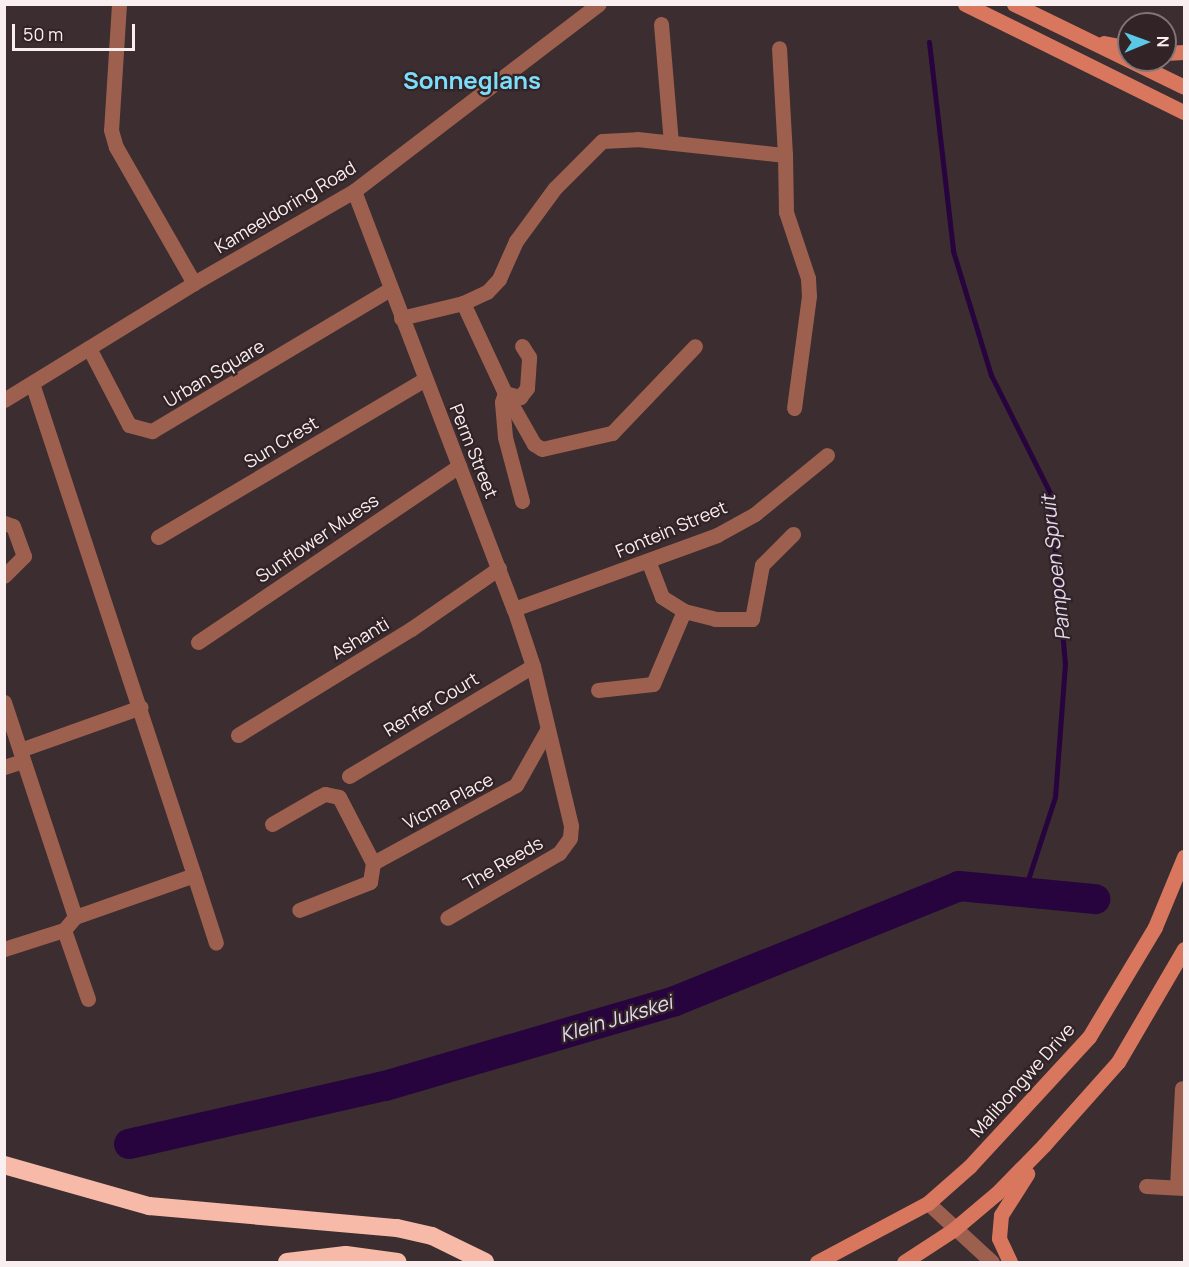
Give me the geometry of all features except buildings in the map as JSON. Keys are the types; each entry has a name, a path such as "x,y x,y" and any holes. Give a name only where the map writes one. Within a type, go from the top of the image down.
{"highway":[{"path":"4,1166 148,1206 397,1228 432,1236 485,1263"},
{"path":"287,1263 320,1256 346,1255 398,1263"}],"main road":[{"path":"965,4 1185,112"},
{"path":"1014,4 1185,87"},
{"path":"1037,4 1045,20"},
{"path":"1083,39 1117,46"},
{"path":"1155,99 1185,120"},
{"name":"Malibongwe Drive","path":"817,1263 928,1203 969,1167 1089,1037 1155,927 1185,857"},
{"path":"904,1263 953,1230 997,1193 1044,1145 1118,1062 1185,949"},
{"path":"1010,1263 999,1238 1001,1215 1044,1145"}],"street":[{"path":"118,4 111,130 116,147 194,283"},
{"name":"Kameeldoring Road","path":"4,400 194,283 354,191 599,4"},
{"path":"661,24 671,143"},
{"path":"779,48 786,212 808,279 809,296 794,408"},
{"path":"401,318 463,303 487,292 499,279 516,241 587,153 602,141 616,138 785,154"},
{"name":"Perm Street","path":"354,191 424,380 514,609 533,666 547,729"},
{"name":"Urban Square","path":"89,348 123,416 138,429 152,431 390,289"},
{"path":"463,303 506,393 534,444 542,449 603,437 612,433 695,346"},
{"path":"506,393 520,397 527,388 529,357 522,346"},
{"name":"Sun Crest","path":"158,537 424,380"},
{"path":"32,383 141,707 216,943"},
{"path":"506,393 502,402 506,437 522,501"},
{"name":"Fontein Street","path":"514,609 649,562 717,535 755,514 827,455"},
{"name":"Sunflower Muess","path":"198,642 459,466"},
{"path":"4,523 13,526 24,556 4,576"},
{"path":"649,562 662,597 684,611 715,619 752,619 762,565 793,534"},
{"name":"Ashanti","path":"238,735 411,629 499,568"},
{"path":"598,690 653,684 684,611"},
{"name":"Renfer Court","path":"349,776 533,666"},
{"path":"4,702 75,916"},
{"path":"4,767 21,755 141,707"},
{"name":"Vicma Place","path":"373,863 516,785 547,729"},
{"name":"The Reeds","path":"447,918 558,854 570,838 571,826 547,729"},
{"path":"272,824 316,798 326,794 339,797 373,863 369,882 299,910"},
{"path":"4,950 64,930 75,916 194,875"},
{"path":"64,930 88,999"},
{"path":"1146,1186 1181,1188 1182,1088"},
{"path":"928,1203 953,1230 992,1263"}],"waterway":[{"name":"Pampoen Spruit","path":"929,42 953,251 991,375 1050,493 1065,664 1055,797 1024,892"},
{"name":"Klein Jukskei","path":"129,1144 385,1086 675,1001 959,886 1095,899"}],"district":[{"name":"Sonneglans","path":"472,80"}]}
